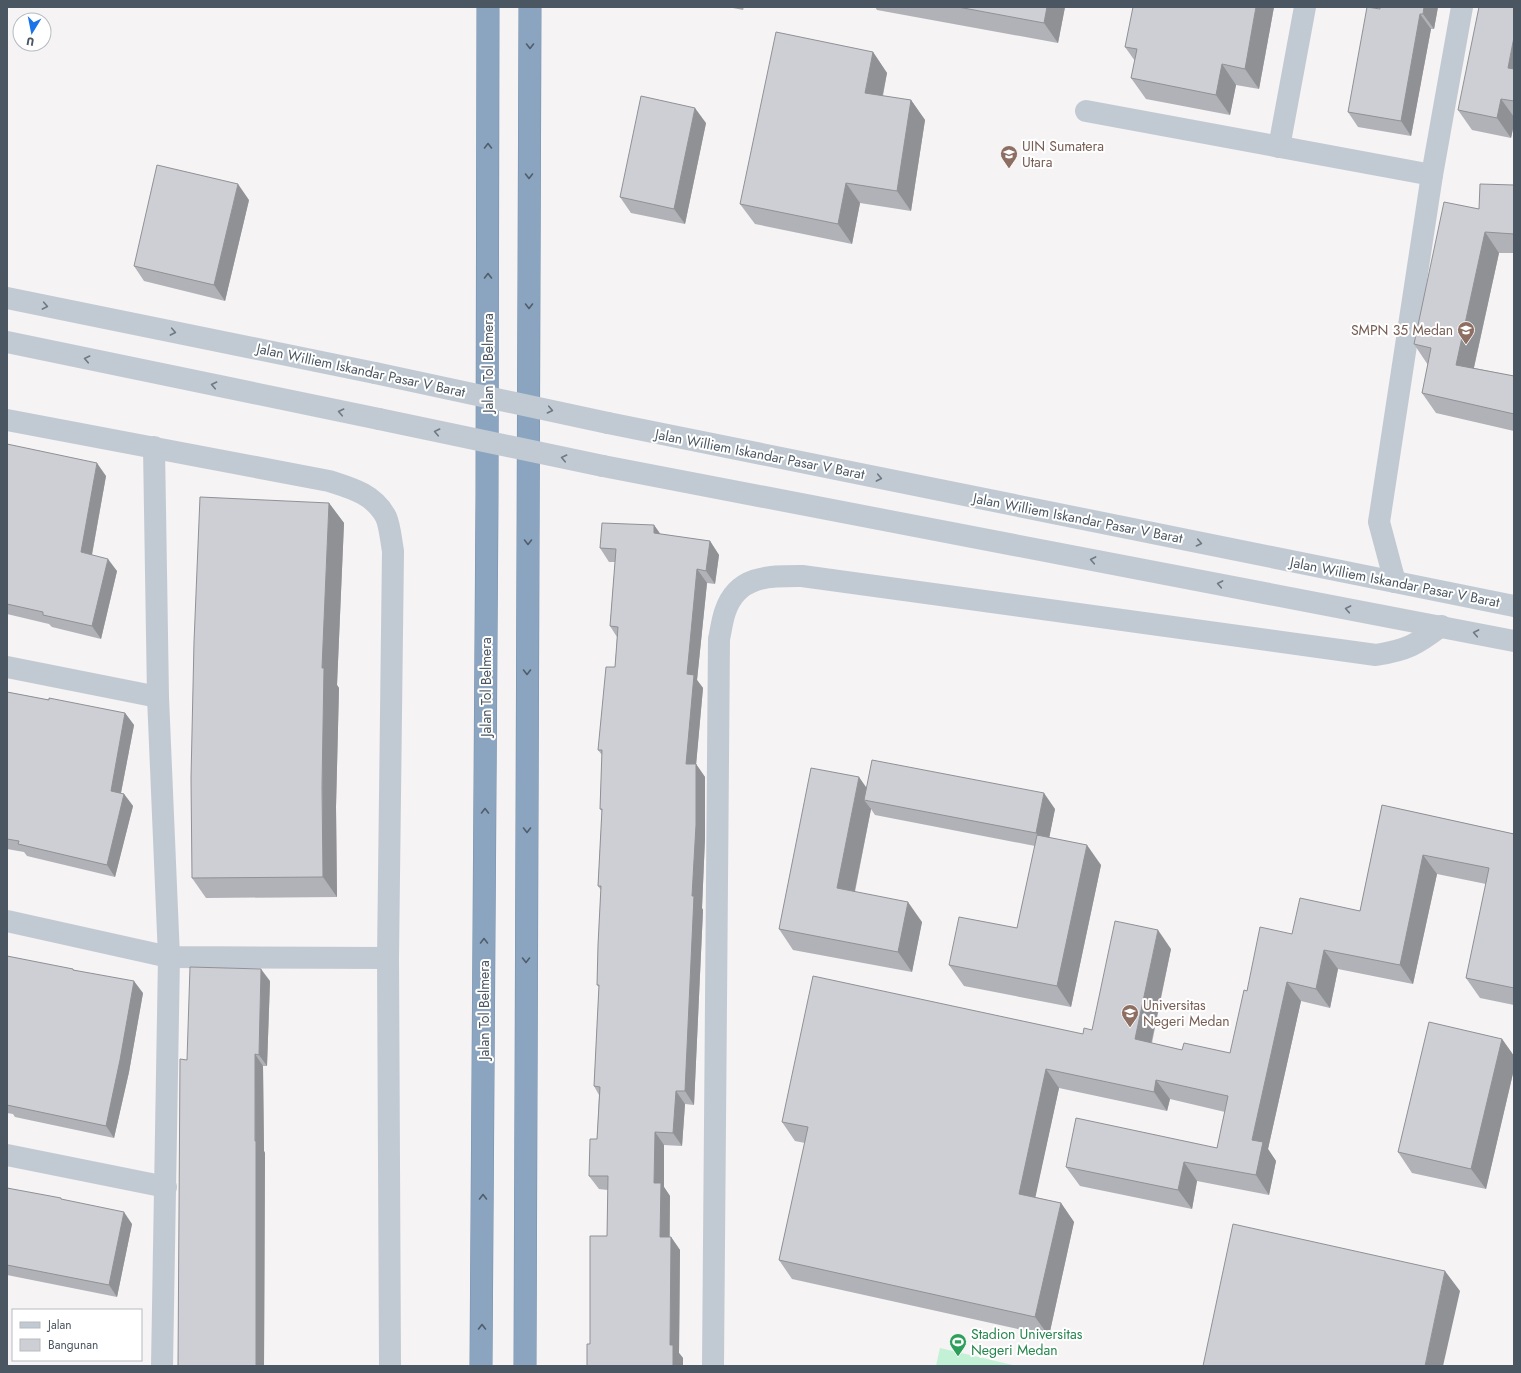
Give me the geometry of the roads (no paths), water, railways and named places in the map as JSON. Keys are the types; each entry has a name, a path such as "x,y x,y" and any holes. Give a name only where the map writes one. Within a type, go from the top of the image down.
{"highway":[{"name":"Jalan Tol Belmera","path":"482,1366 488,7"},
{"path":"525,1366 530,7"}],"street":[{"path":"1279,147 1305,7"},
{"path":"1395,582 1379,522 1432,176 1462,7"},
{"path":"1086,110 1432,176"},
{"name":"Jalan Williem Iskandar Pasar V Barat","path":"7,298 376,373 608,423 1514,606"},
{"path":"7,342 603,466 1514,641"},
{"path":"7,420 329,481 359,491 376,503 386,518 393,551 388,958 390,1366"},
{"path":"154,447 158,697 169,957 162,1366"},
{"path":"712,1366 719,639 725,611 739,587 763,578 777,576 802,576 1376,654 1406,649 1421,641 1441,626"},
{"path":"7,667 158,697"},
{"path":"7,921 169,957 388,958"},
{"path":"7,1155 166,1187"}],"place":[{"name":"UIN Sumatera Utara","path":"1009,169"},
{"name":"SMPN 35 Medan","path":"1466,345"},
{"name":"Universitas Negeri Medan","path":"1130,1028"},
{"name":"Stadion Universitas Negeri Medan","path":"958,1357"}]}
